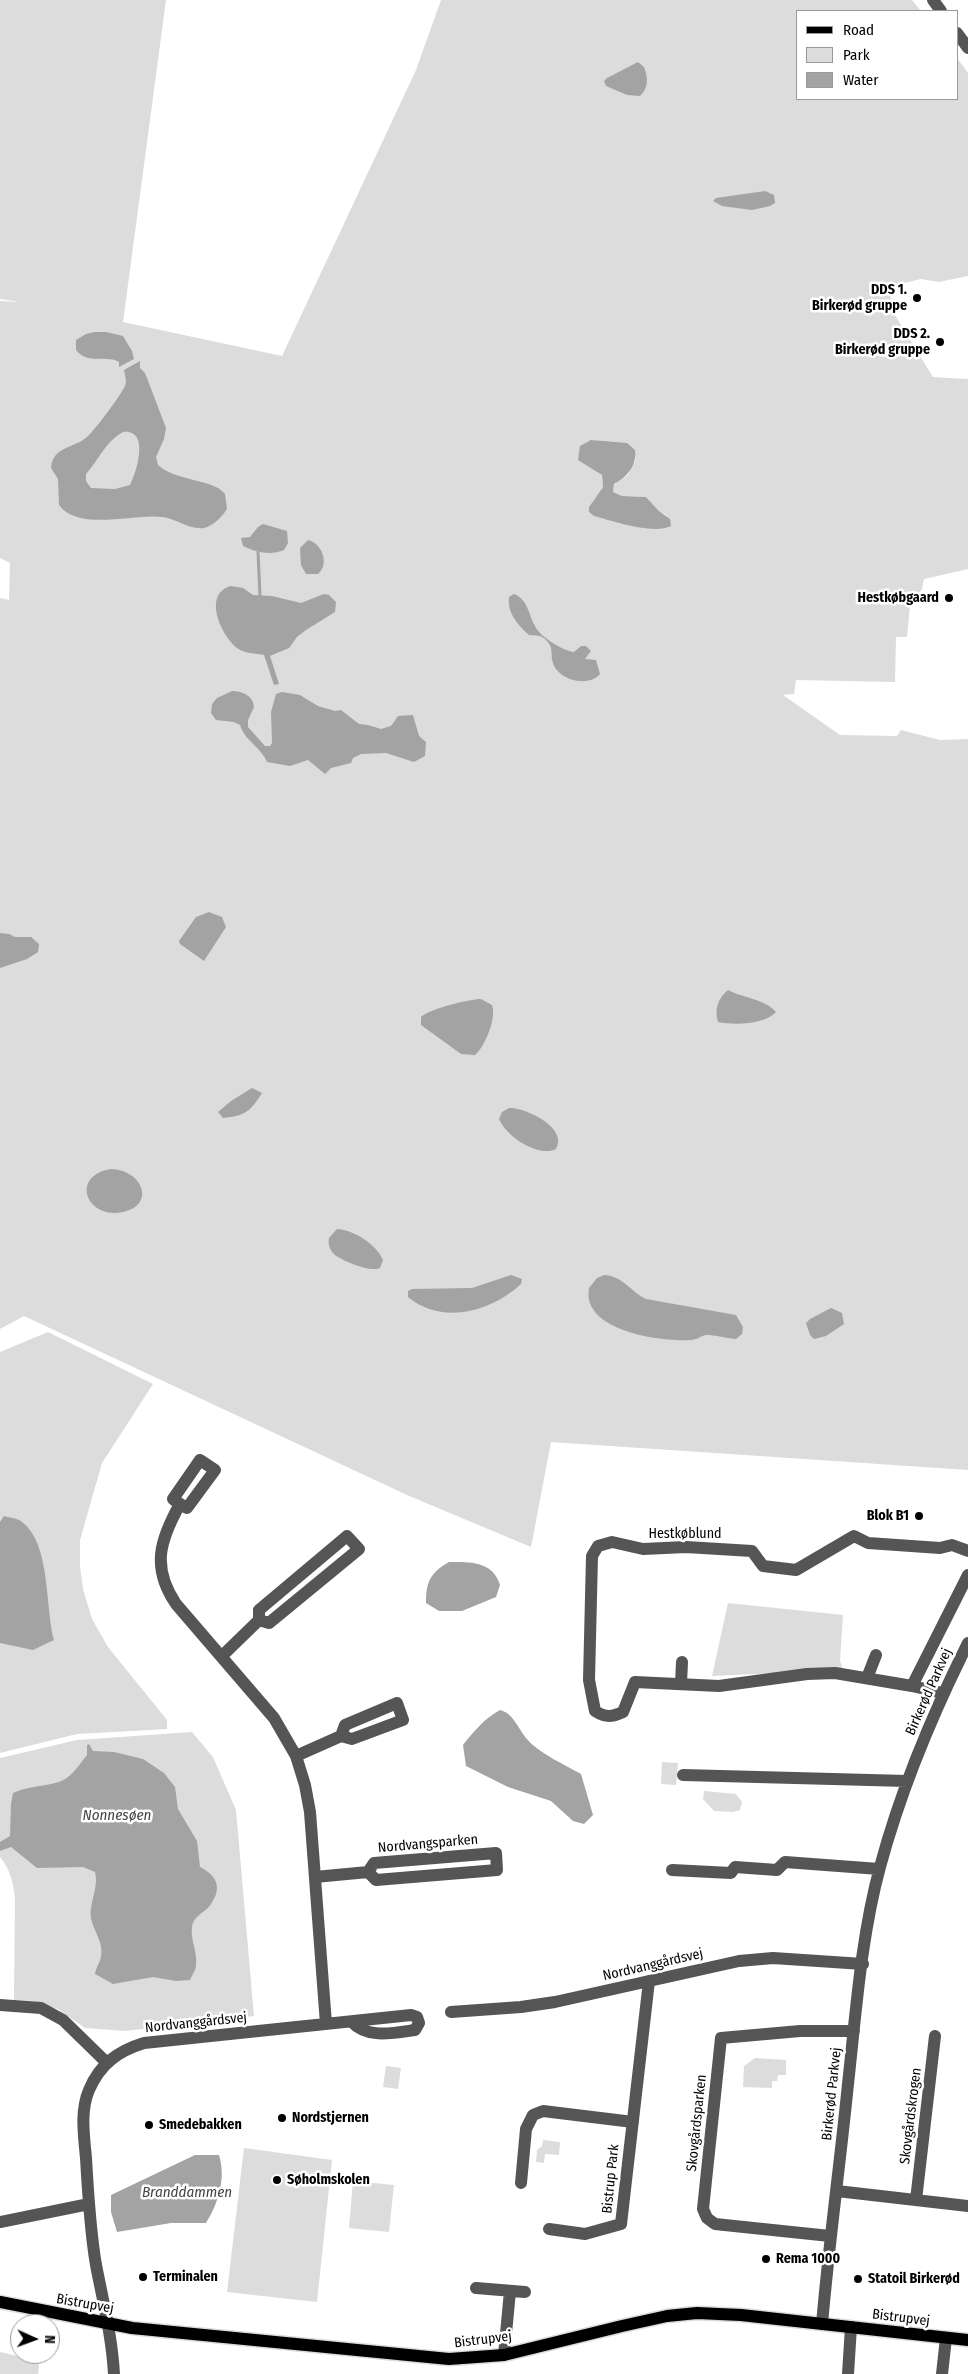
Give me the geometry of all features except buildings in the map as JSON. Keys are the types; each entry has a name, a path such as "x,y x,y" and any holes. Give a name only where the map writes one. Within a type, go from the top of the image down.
{"main road":[{"name":"Bistrupvej","path":"0,2302 108,2324 449,2359 504,2355 667,2316 697,2313 968,2340"}],"street":[{"path":"958,33 968,48"},
{"path":"180,1504 166,1529 160,1552 162,1573 167,1590 176,1604 274,1718 296,1756 305,1785 310,1812 326,2024"},
{"path":"222,1656 259,1620 259,1610 347,1536 355,1542 360,1549 269,1623 259,1620"},
{"name":"Hestkøblund","path":"943,1694 912,1686 835,1673 807,1674 736,1685 636,1682 623,1712 612,1717 602,1716 595,1711 588,1680 592,1556 598,1546 612,1542 643,1549 686,1547 752,1551 762,1566 796,1570 854,1536 868,1543 940,1548 952,1544 968,1551"},
{"path":"912,1686 968,1575"},
{"name":"Birkerød Parkvej","path":"822,2324 830,2236 837,2191 854,2031 879,1869 907,1781 943,1694 968,1643"},
{"path":"867,1678 876,1654"},
{"path":"681,1684 682,1662"},
{"path":"296,1756 341,1736"},
{"path":"683,1775 907,1781"},
{"name":"Nordvangsparken","path":"496,1853 497,1870 376,1880 368,1872 374,1863 496,1853"},
{"path":"672,1870 731,1874 735,1866 777,1870 785,1862 879,1869"},
{"name":"Nordvangsparken","path":"314,1877 368,1872"},
{"name":"Nordvanggårdsvej","path":"450,2012 521,2007 555,2002 739,1961 772,1958 863,1964"},
{"name":"Bistrup Park","path":"548,2229 585,2234 621,2224 649,1981"},
{"path":"0,2005 41,2008 63,2020 106,2062"},
{"name":"Nordvanggårdsvej","path":"114,2374 108,2324 96,2264 84,2136 85,2101 96,2076 106,2062 125,2049 144,2043 352,2022"},
{"name":"Skovgårdsparken","path":"830,2236 715,2224 707,2218 703,2208 721,2038 800,2030 854,2031"},
{"name":"Skovgårdskrogen","path":"916,2200 935,2036"},
{"path":"521,2182 526,2129 533,2115 543,2111 633,2122"},
{"path":"837,2191 968,2206"},
{"path":"0,2222 89,2204"},
{"path":"476,2288 525,2292"},
{"path":"504,2355 510,2291"},
{"path":"848,2374 851,2327"},
{"path":"942,2374 946,2338"}],"green space":[{"path":"0,0 166,0 123,322 282,356 416,70 441,0 912,0 920,10 796,10 796,100 958,100 958,59 968,73 968,276 939,282 921,279 892,286 890,307 933,377 968,379 968,569 924,579 922,589 910,606 907,637 896,637 895,682 796,680 794,694 783,695 840,735 897,736 901,730 940,740 968,739 968,1470 551,1442 531,1547 407,1495 24,1316 0,1329 0,598 9,600 10,563 0,558 0,301 20,302 0,299","holes":["591,440 605,442 636,459 628,475 614,485 613,492 622,496 646,497 659,511 667,516 649,528 594,516 589,507 603,487 602,475 592,468"]},
{"path":"48,1332 153,1384 102,1463 80,1540 80,1566 83,1589 92,1619 108,1647 167,1720 167,1729 77,1734 0,1753 0,1352"},
{"path":"728,1603 843,1615 840,1661 843,1670 712,1676"},
{"path":"192,1732 213,1757 236,1810 254,2016 125,2031 85,2028 58,2009 32,2001 14,2000 15,1897 10,1876 0,1857 0,1758 77,1740"},
{"path":"662,1762 678,1763 676,1785 661,1784"},
{"path":"704,1791 736,1794 742,1802 740,1810 733,1812 714,1811 703,1799"},
{"path":"755,2058 786,2060 786,2075 778,2075 777,2081 772,2081 772,2088 743,2087 744,2066"},
{"path":"386,2066 401,2068 398,2089 383,2087"},
{"path":"543,2140 560,2142 559,2155 545,2154 544,2163 536,2162 537,2150 542,2146"},
{"path":"244,2148 332,2160 317,2302 227,2292"},
{"path":"353,2181 394,2185 389,2232 349,2228"},
{"path":"0,2352 10,2354 10,2364 39,2364 38,2374 0,2374"}],"water":[{"path":"638,62 644,67 647,78 645,90 640,96 627,95 606,86 604,81 607,78"},
{"path":"765,191 774,195 775,203 752,210 722,206 713,201 716,198"},
{"path":"94,332 106,332 123,336 132,351 134,359 119,367 119,362 115,360 84,357 76,350 76,340"},
{"path":"140,361 140,368 145,373 166,428 164,439 156,457 158,465 174,474 212,485 225,494 227,509 211,525 199,528 168,518 152,516 93,520 79,518 68,513 59,505 58,479 51,468 55,456 64,449 82,441 101,420 125,386 124,370","holes":["123,432 131,433 136,437 139,444 139,452 136,471 130,485 115,489 91,488 86,481 86,474 111,441"]},
{"path":"591,440 627,443 635,450 633,466 623,478 614,484 613,492 622,496 646,497 659,511 670,519 671,526 654,529 644,528 594,516 589,512 589,507 603,487 602,475 578,460 580,446"},
{"path":"263,524 287,531 288,543 284,550 274,553 263,553 243,546 241,538 250,537"},
{"path":"308,540 317,545 323,554 322,570 318,574 306,574 301,565 300,548"},
{"path":"231,586 243,588 253,595 272,596 301,603 324,594 329,595 336,602 335,612 297,637 289,648 270,656 279,684 274,685 264,655 237,648 220,625 216,606 217,597 222,590"},
{"path":"514,594 519,596 528,608 537,630 546,638 564,649 574,652 581,646 586,646 591,651 585,659 596,660 600,674 588,681 581,681 567,678 561,674 553,663 551,649 547,641 541,636 529,635 514,618 510,608 509,597"},
{"path":"232,691 244,693 252,700 254,707 248,720 248,727 265,746 270,746 272,743 271,712 276,694 282,692 300,695 318,706 335,711 341,710 359,724 381,729 391,726 398,716 413,715 419,736 426,742 425,756 414,762 386,753 361,754 353,758 351,763 331,768 325,774 308,760 290,766 267,762 261,752 242,731 240,725 234,722 216,720 211,713 212,704 217,698"},
{"path":"209,912 222,917 226,927 204,961 180,944 179,941 196,917"},
{"path":"0,933 15,937 31,937 39,944 38,952 27,959 0,968"},
{"path":"728,990 760,1001 776,1012 757,1022 733,1024 718,1022 716,1013 718,1004"},
{"path":"481,999 492,1005 493,1017 483,1046 475,1055 461,1054 421,1025 421,1017 425,1014 459,1003"},
{"path":"252,1088 262,1093 251,1108 237,1116 223,1118 218,1112"},
{"path":"509,1108 525,1111 543,1120 556,1134 558,1141 556,1149 549,1151 532,1148 523,1144 508,1132 499,1119 502,1112"},
{"path":"111,1169 131,1175 138,1181 142,1196 140,1202 133,1208 123,1212 110,1213 100,1210 92,1204 87,1188 90,1180 98,1173"},
{"path":"337,1229 350,1232 370,1243 383,1260 380,1268 370,1269 355,1265 336,1256 329,1245 329,1238"},
{"path":"511,1275 522,1279 521,1284 496,1302 482,1308 451,1313 436,1311 422,1306 408,1297 408,1291 412,1289 472,1288"},
{"path":"604,1275 622,1281 646,1299 736,1315 743,1327 742,1334 736,1339 708,1335 693,1340 678,1340 643,1336 626,1331 610,1324 597,1315 590,1303 589,1288 597,1278"},
{"path":"831,1308 842,1313 844,1324 826,1336 814,1339 810,1335 806,1323"},
{"path":"4,1516 20,1521 31,1532 38,1545 46,1577 54,1640 33,1650 0,1643 0,1522"},
{"path":"449,1562 480,1564 492,1571 500,1585 496,1597 462,1611 439,1611 426,1603 430,1579 437,1570"},
{"path":"500,1710 512,1718 526,1738 537,1748 581,1774 593,1815 584,1824 573,1821 551,1801 508,1787 466,1766 463,1745 489,1717"},
{"name":"Nonnesøen","path":"89,1744 93,1751 114,1752 143,1759 164,1773 175,1787 178,1809 197,1841 200,1867 206,1870 216,1882 217,1892 215,1898 193,1923 192,1936 196,1960 195,1969 190,1980 176,1981 153,1977 113,1984 95,1974 102,1951 91,1918 91,1906 96,1884 95,1872 83,1867 37,1868 11,1847 0,1851 0,1842 10,1836 13,1793 53,1784 67,1778 87,1755 87,1745"},
{"name":"Branddammen","path":"195,2155 219,2155 221,2164 222,2172 218,2198 206,2223 171,2223 117,2232 111,2212 111,2195"}],"waterway":[{"path":"258,552 260,596"}],"place":[{"name":"DDS 1. Birkerød gruppe","path":"917,298"},
{"name":"DDS 2. Birkerød gruppe","path":"940,342"},
{"name":"Hestkøbgaard","path":"949,598"},
{"name":"Blok B1","path":"919,1516"},
{"name":"Nordstjernen","path":"282,2118"},
{"name":"Smedebakken","path":"149,2125"},
{"name":"Søholmskolen","path":"277,2180"},
{"name":"Rema 1000","path":"766,2259"},
{"name":"Terminalen","path":"143,2277"},
{"name":"Statoil Birkerød","path":"858,2279"}]}
